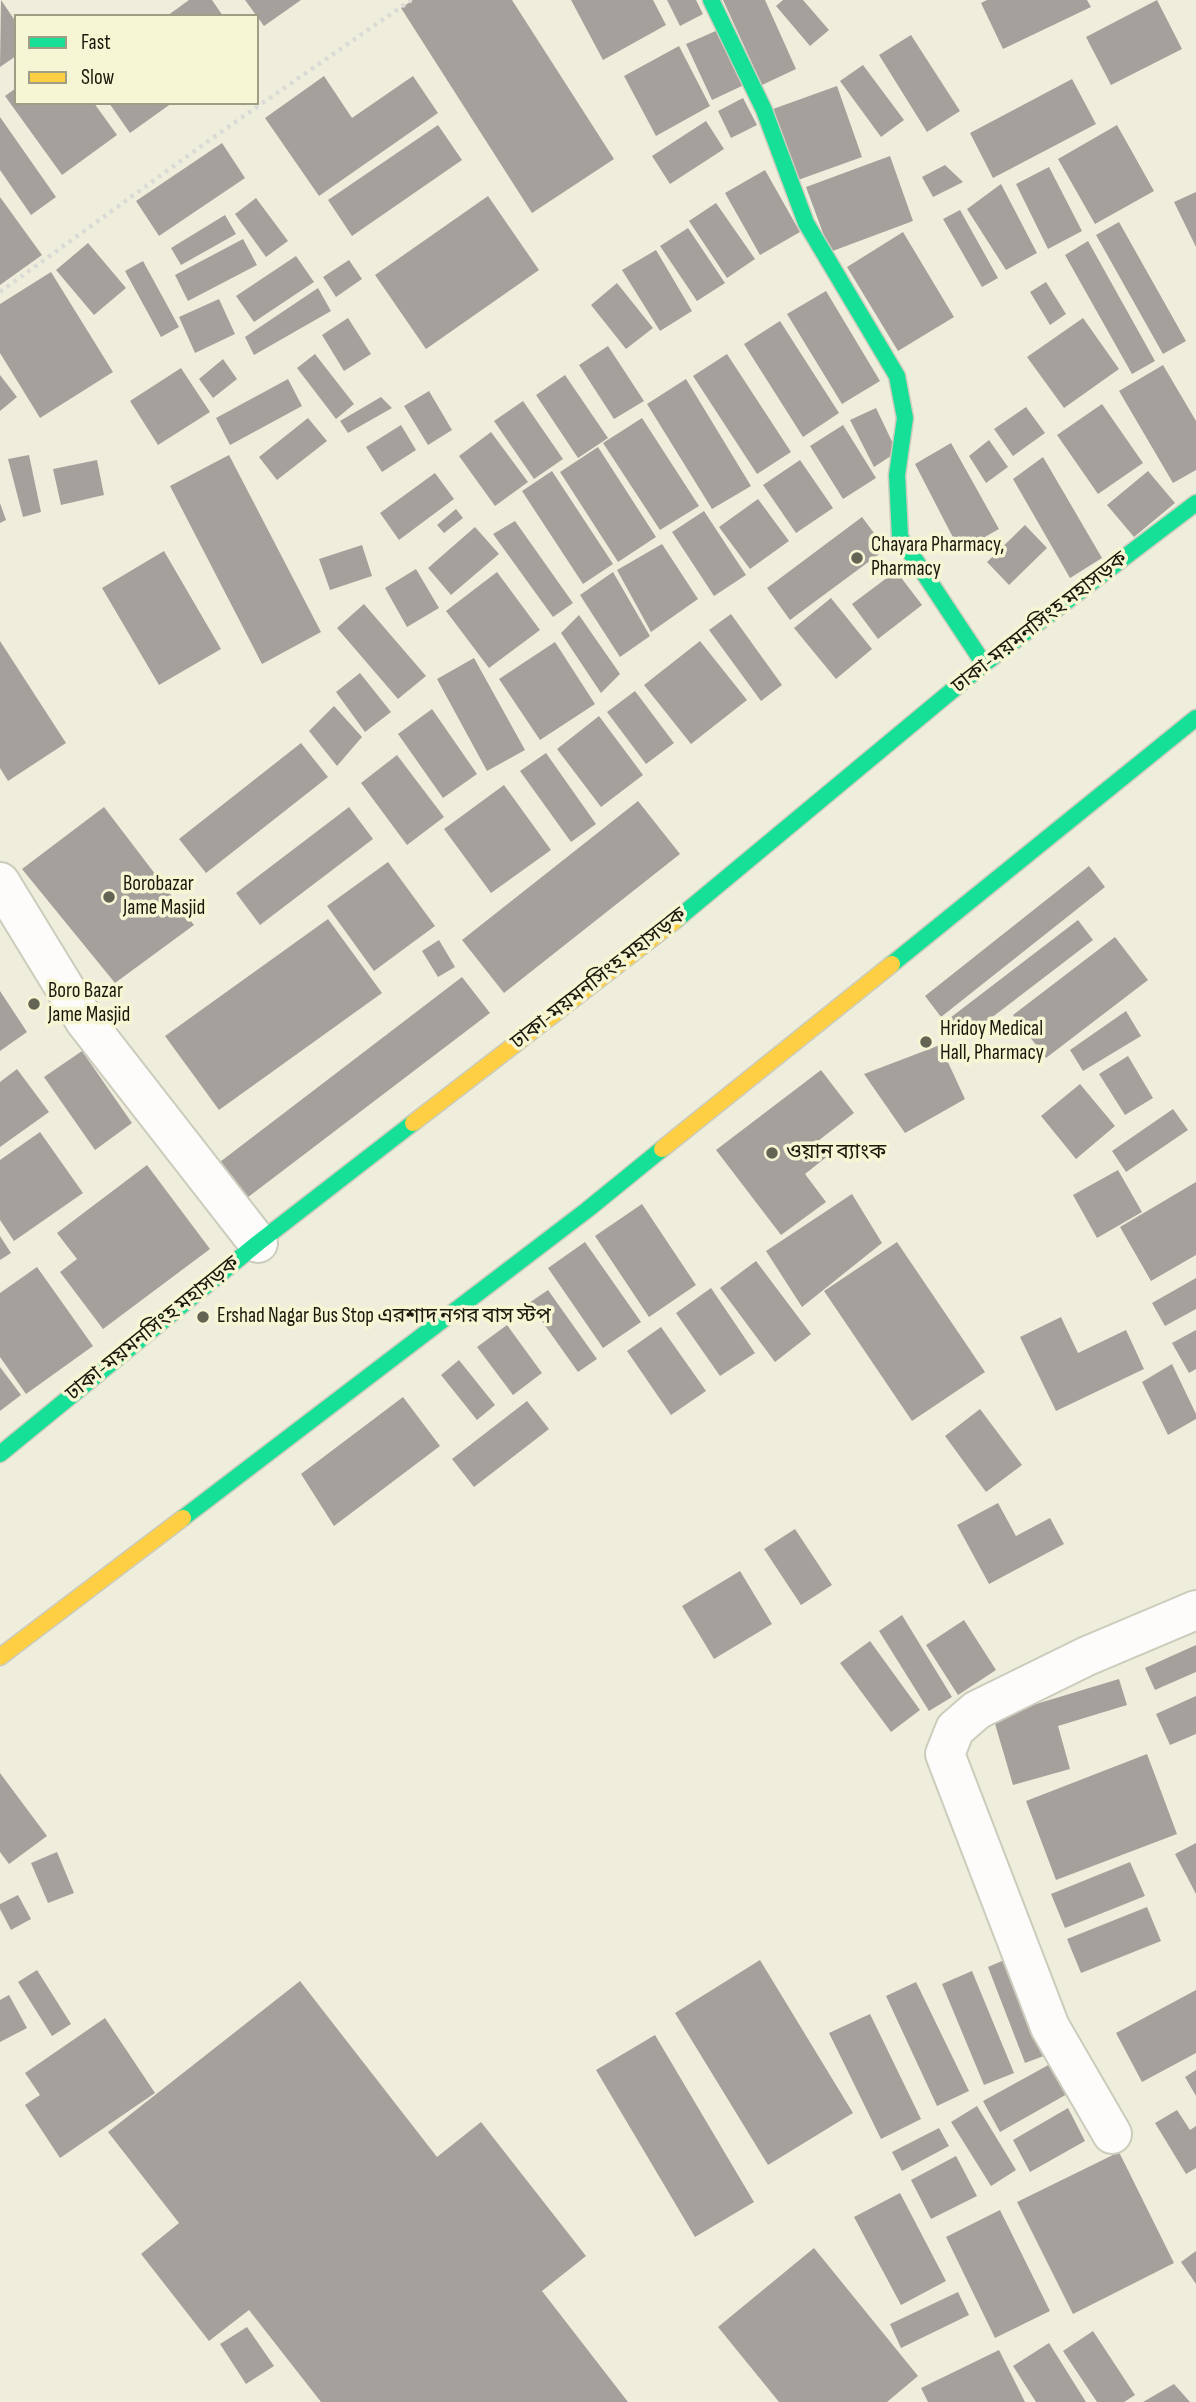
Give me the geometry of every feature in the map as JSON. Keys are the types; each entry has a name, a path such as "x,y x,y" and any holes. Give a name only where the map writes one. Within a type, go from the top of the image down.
{"main road":[{"path":"711,0 764,110 806,223 897,376 905,418 897,475 900,537 984,664"},
{"name":"ঢাকা-ময়মনসিংহ মহাসড়ক","path":"0,1454 258,1242 658,935 984,664 1196,503"},
{"path":"0,1657 587,1210 1196,718"}],"street":[{"path":"0,882 85,1021 258,1242"},
{"path":"1112,2134 1050,2027 945,1754 955,1729 977,1710 1087,1656 1196,1610"}],"path":[{"path":"0,292 211,139 411,0"}],"building":[{"path":"1,0 14,19 14,57 0,67"},
{"path":"189,0 212,0 222,14 170,14"},
{"path":"245,0 301,0 264,26 259,14 255,14"},
{"path":"413,0 512,0 614,159 532,213 401,8"},
{"path":"571,0 653,0 666,25 603,60"},
{"path":"667,0 696,0 703,14 680,26"},
{"path":"723,0 765,0 796,69 762,85"},
{"path":"783,0 803,0 829,30 810,46 776,6"},
{"path":"987,0 1087,0 1091,7 1003,49 981,3"},
{"path":"1157,0 1182,49 1111,85 1086,37"},
{"path":"718,30 744,85 712,100 686,44"},
{"path":"911,35 960,111 927,132 879,55"},
{"path":"679,46 710,106 656,136 624,76"},
{"path":"863,65 904,120 881,137 840,81"},
{"path":"324,76 352,118 413,76 438,113 319,196 265,118"},
{"path":"1072,79 1096,124 993,178 970,133"},
{"path":"837,86 862,157 798,180 773,109"},
{"path":"14,89 14,105 95,105 117,135 62,175 5,96"},
{"path":"743,98 757,125 731,138 718,111"},
{"path":"110,105 169,105 130,133"},
{"path":"0,117 56,197 31,215 0,170"},
{"path":"706,121 724,149 670,184 652,156"},
{"path":"438,125 462,160 352,236 328,200"},
{"path":"1117,125 1154,191 1095,224 1058,159"},
{"path":"222,143 245,178 159,236 136,201"},
{"path":"890,156 913,221 830,252 806,187"},
{"path":"945,165 963,182 933,197 922,177"},
{"path":"1049,167 1082,231 1048,249 1016,184"},
{"path":"765,170 800,232 760,255 725,193"},
{"path":"1001,184 1037,253 1006,270 967,209"},
{"path":"1196,192 1196,247 1174,202"},
{"path":"488,196 539,270 426,349 375,275"},
{"path":"0,197 42,255 0,285"},
{"path":"256,198 288,241 266,257 235,214"},
{"path":"716,203 755,259 727,278 689,221"},
{"path":"960,210 998,278 982,287 943,219"},
{"path":"225,215 236,234 181,265 171,248"},
{"path":"1119,222 1186,341 1163,354 1096,235"},
{"path":"688,228 725,283 697,301 660,246"},
{"path":"903,232 954,317 898,351 847,267"},
{"path":"243,239 257,265 188,301 175,275"},
{"path":"1088,241 1155,361 1132,374 1065,255"},
{"path":"88,243 126,288 94,315 56,270"},
{"path":"656,250 692,311 660,331 622,270"},
{"path":"296,256 314,282 254,322 236,296"},
{"path":"349,260 362,279 336,297 323,277"},
{"path":"143,261 179,327 161,337 125,271"},
{"path":"51,272 113,372 40,418 0,353 0,304"},
{"path":"1046,282 1066,314 1050,325 1030,292"},
{"path":"617,283 653,328 626,349 591,305"},
{"path":"318,288 331,311 254,355 245,337"},
{"path":"826,291 880,381 842,404 787,314"},
{"path":"219,299 235,334 195,353 179,317"},
{"path":"348,318 371,354 344,371 322,335"},
{"path":"1083,318 1119,369 1064,408 1027,357"},
{"path":"780,321 839,413 803,437 744,344"},
{"path":"608,346 644,401 614,419 579,365"},
{"path":"315,354 354,404 336,419 297,368"},
{"path":"727,354 791,452 757,474 693,376"},
{"path":"223,359 237,379 213,398 199,379"},
{"path":"1163,365 1196,421 1196,470 1173,483 1119,391"},
{"path":"181,368 210,412 158,445 130,401"},
{"path":"0,375 17,397 0,411"},
{"path":"565,375 608,438 578,458 536,395"},
{"path":"288,379 302,406 230,445 216,418"},
{"path":"686,379 751,486 712,509 647,404"},
{"path":"429,391 452,430 428,445 404,406"},
{"path":"381,397 392,408 348,433 340,421"},
{"path":"523,401 563,459 534,479 494,421"},
{"path":"1102,404 1143,463 1098,494 1057,435"},
{"path":"1026,407 1045,433 1013,456 994,429"},
{"path":"876,408 897,452 874,467 850,420"},
{"path":"308,418 327,441 277,480 259,457"},
{"path":"642,418 699,506 660,530 603,443"},
{"path":"401,425 416,450 382,472 366,447"},
{"path":"843,425 876,478 843,499 810,446"},
{"path":"491,432 528,482 495,506 459,456"},
{"path":"989,440 1008,467 986,483 969,456"},
{"path":"951,443 999,529 960,551 915,464"},
{"path":"598,447 656,537 618,562 560,472"},
{"path":"29,455 41,512 23,517 8,459"},
{"path":"229,455 321,632 262,664 170,486"},
{"path":"1043,457 1102,558 1070,578 1013,479"},
{"path":"97,460 104,495 61,505 53,469"},
{"path":"800,460 833,508 796,533 763,485"},
{"path":"552,471 613,564 583,584 522,491"},
{"path":"1148,471 1175,503 1134,537 1107,505"},
{"path":"435,473 454,499 399,540 380,513"},
{"path":"758,499 789,541 750,569 719,527"},
{"path":"0,503 6,520 0,523"},
{"path":"456,509 463,518 444,533 437,525"},
{"path":"704,511 746,575 714,596 672,532"},
{"path":"862,517 886,549 790,620 767,588"},
{"path":"515,521 573,603 553,617 493,534"},
{"path":"1025,525 1047,548 1009,585 987,562"},
{"path":"475,527 499,554 451,595 428,568"},
{"path":"662,544 698,599 651,632 617,570"},
{"path":"362,545 372,576 330,590 319,559"},
{"path":"164,551 221,649 159,685 102,588"},
{"path":"416,569 439,608 407,627 385,588"},
{"path":"896,571 922,605 878,639 852,604"},
{"path":"497,572 540,630 489,668 446,611"},
{"path":"613,572 650,636 620,657 580,595"},
{"path":"831,598 872,649 836,679 794,628"},
{"path":"364,604 426,676 398,699 337,628"},
{"path":"731,614 782,685 761,701 709,630"},
{"path":"579,615 620,674 601,693 561,633"},
{"path":"0,641 66,743 8,781 0,768"},
{"path":"700,641 747,700 691,744 644,685"},
{"path":"555,642 595,704 540,740 499,679"},
{"path":"474,658 525,750 487,771 437,679"},
{"path":"360,673 391,712 365,732 336,692"},
{"path":"635,691 674,743 646,764 607,712"},
{"path":"334,706 362,737 337,766 309,731"},
{"path":"432,709 477,774 443,798 398,734"},
{"path":"599,716 643,775 601,807 557,749"},
{"path":"301,743 328,777 206,873 179,839"},
{"path":"546,753 596,824 571,842 520,771"},
{"path":"397,755 444,817 407,845 361,783"},
{"path":"504,785 551,850 491,893 444,829"},
{"path":"638,801 680,854 504,993 462,940"},
{"name":"Borobazar Jame Masjid","path":"104,807 194,925 115,983 22,869"},
{"path":"349,807 373,839 260,925 236,893"},
{"path":"388,862 435,926 374,971 327,906"},
{"path":"1089,866 1105,887 941,1017 925,996"},
{"path":"328,919 382,993 219,1110 165,1036"},
{"path":"1078,920 1093,940 965,1038 950,1018"},
{"path":"1115,937 1148,980 1046,1058 1013,1015"},
{"path":"439,940 455,967 438,977 422,951"},
{"path":"462,977 490,1013 243,1201 216,1165"},
{"path":"0,991 27,1032 0,1051"},
{"path":"1126,1011 1141,1036 1083,1071 1070,1050"},
{"path":"940,1045 965,1099 905,1133 864,1074"},
{"path":"82,1051 132,1123 95,1150 44,1077"},
{"path":"1128,1056 1153,1098 1125,1115 1099,1074"},
{"path":"17,1069 49,1112 0,1147 0,1082"},
{"name":"ওয়ান ব্যাংক","path":"821,1070 854,1113 818,1141 829,1155 805,1174 826,1202 781,1235 716,1150"},
{"path":"1080,1084 1115,1126 1076,1159 1041,1116"},
{"path":"1173,1109 1188,1130 1126,1172 1112,1151"},
{"path":"40,1132 83,1193 14,1241 0,1220 0,1160"},
{"path":"147,1165 210,1249 103,1329 60,1272 77,1259 57,1233"},
{"path":"1118,1170 1142,1212 1097,1238 1073,1195"},
{"path":"1196,1182 1196,1255 1151,1281 1120,1227"},
{"path":"852,1194 882,1243 802,1307 766,1251"},
{"path":"642,1204 696,1285 649,1317 595,1236"},
{"path":"0,1236 11,1253 0,1260"},
{"path":"585,1242 641,1322 603,1348 548,1268"},
{"path":"897,1242 985,1372 912,1421 824,1291"},
{"path":"756,1261 811,1334 775,1362 720,1288"},
{"path":"37,1267 93,1346 26,1394 0,1357 0,1293"},
{"path":"1196,1278 1196,1309 1165,1326 1152,1303"},
{"path":"711,1288 755,1353 720,1376 676,1313"},
{"path":"548,1290 597,1359 578,1372 529,1303"},
{"path":"1061,1317 1078,1353 1126,1330 1144,1369 1056,1411 1020,1337"},
{"path":"507,1325 542,1373 513,1395 477,1347"},
{"path":"661,1327 706,1391 671,1415 627,1351"},
{"path":"1196,1330 1196,1369 1189,1373 1172,1343"},
{"path":"459,1360 495,1405 477,1420 441,1375"},
{"path":"1172,1364 1196,1419 1168,1435 1142,1382"},
{"path":"0,1367 21,1395 0,1411"},
{"path":"403,1397 440,1446 334,1526 301,1474"},
{"path":"527,1401 549,1429 474,1487 452,1459"},
{"path":"980,1409 1022,1465 986,1492 945,1436"},
{"path":"998,1503 1016,1536 1050,1518 1064,1544 989,1584 957,1525"},
{"path":"795,1529 832,1585 801,1605 764,1549"},
{"path":"740,1571 772,1624 714,1659 682,1606"},
{"path":"902,1615 952,1697 929,1711 879,1631"},
{"path":"964,1620 996,1670 958,1695 926,1645"},
{"path":"870,1641 920,1710 891,1732 840,1663"},
{"path":"1196,1645 1196,1672 1155,1690 1145,1668"},
{"path":"1119,1679 1127,1705 1058,1726 1070,1769 1013,1785 993,1717"},
{"path":"1196,1696 1196,1734 1170,1745 1156,1714"},
{"path":"1147,1754 1177,1834 1056,1880 1026,1801"},
{"path":"0,1773 47,1836 9,1864 0,1852"},
{"path":"1196,1843 1196,1894 1175,1854"},
{"path":"57,1852 74,1893 48,1903 31,1863"},
{"path":"1130,1862 1145,1896 1065,1928 1051,1894"},
{"path":"18,1895 31,1919 11,1930 0,1904"},
{"path":"1147,1907 1161,1941 1081,1973 1067,1939"},
{"path":"1011,1957 1049,2054 1025,2063 988,1967"},
{"path":"760,1960 853,2113 768,2165 675,2013"},
{"path":"37,1970 71,2024 52,2036 18,1982"},
{"path":"972,1971 1014,2073 984,2085 942,1984"},
{"path":"300,1981 437,2157 481,2122 586,2256 542,2291 628,2402 321,2402 249,2310 209,2341 141,2254 179,2223 108,2132"},
{"path":"916,1982 969,2091 937,2106 886,1996"},
{"path":"1196,1990 1196,2053 1142,2082 1116,2033"},
{"path":"9,1995 27,2028 0,2042 0,2000"},
{"path":"870,2014 921,2119 881,2139 829,2033"},
{"path":"105,2018 155,2093 60,2158 25,2105 40,2095 25,2073"},
{"path":"655,2035 754,2202 695,2237 596,2070"},
{"path":"1052,2063 1069,2093 1000,2132 983,2101"},
{"path":"1196,2070 1196,2096 1185,2077"},
{"path":"977,2106 1016,2170 991,2186 951,2122"},
{"path":"1068,2108 1085,2141 1030,2172 1013,2140"},
{"path":"1177,2110 1190,2130 1196,2126 1196,2168 1186,2174 1155,2123"},
{"path":"939,2128 949,2146 902,2171 892,2152"},
{"path":"1119,2152 1174,2263 1073,2314 1017,2202"},
{"path":"956,2156 977,2196 931,2219 911,2180"},
{"path":"900,2193 946,2281 901,2305 854,2217"},
{"path":"1000,2210 1050,2311 995,2338 946,2237"},
{"path":"814,2248 918,2376 887,2402 779,2402 718,2327"},
{"path":"1196,2251 1196,2284 1181,2262"},
{"path":"958,2292 969,2315 901,2348 890,2324"},
{"path":"247,2327 274,2366 246,2384 220,2344"},
{"path":"1093,2331 1135,2395 1124,2402 1097,2402 1063,2351"},
{"path":"1049,2343 1086,2402 1036,2402 1013,2366"},
{"path":"999,2350 1025,2402 928,2402 921,2388"},
{"path":"1174,2384 1190,2402 1143,2402"}],"traffic: fast":[{"path":"711,0 764,110 806,223 897,376 905,418 897,475 900,537 984,664"},
{"path":"676,920 984,664 1196,503"},
{"path":"892,964 1196,718"},
{"path":"0,1454 258,1243 413,1123"},
{"path":"183,1518 587,1210 662,1149"}],"traffic: slow":[{"path":"413,1123 676,920"},
{"path":"662,1149 892,964"},
{"path":"0,1657 183,1518"}],"place":[{"name":"Chayara Pharmacy, Pharmacy","path":"857,558"},
{"name":"Borobazar Jame Masjid","path":"109,897"},
{"name":"Boro Bazar Jame Masjid","path":"34,1004"},
{"name":"Hridoy Medical Hall, Pharmacy","path":"926,1042"},
{"name":"ওয়ান ব্যাংক","path":"772,1153"},
{"name":"Ershad Nagar Bus Stop এরশাদ নগর বাস স্টপ","path":"203,1317"}]}
